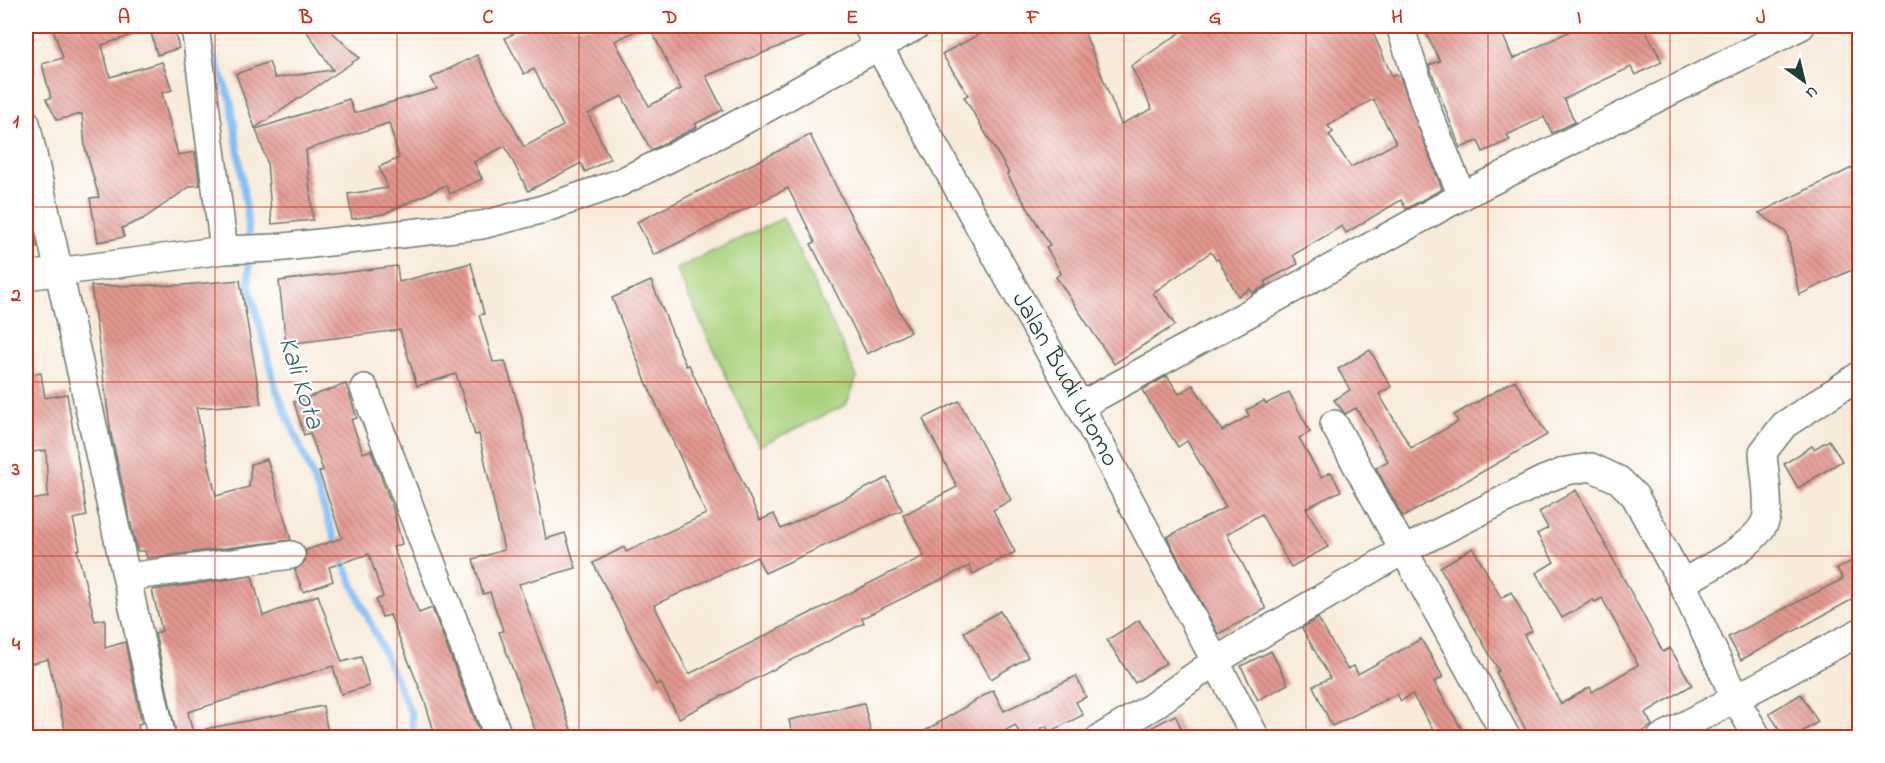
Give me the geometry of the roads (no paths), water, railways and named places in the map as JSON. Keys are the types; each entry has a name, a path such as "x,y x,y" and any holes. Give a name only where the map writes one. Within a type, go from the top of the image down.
{"street":[{"path":"195,26 230,250"},
{"path":"26,276 230,250 275,248 482,225 540,210 620,183 721,133 872,35 916,26"},
{"path":"1400,26 1424,99 1462,196"},
{"path":"1080,406 1462,196 1801,26"},
{"name":"Jalan Budi Utomo","path":"872,35 1080,406 1217,660 1256,738"},
{"path":"26,123 162,738"},
{"path":"1682,583 1745,545 1761,531 1767,515 1763,452 1784,424 1860,375"},
{"path":"364,388 499,738"},
{"path":"1334,424 1507,738"},
{"path":"1100,738 1153,706 1217,660 1402,551 1543,480 1566,471 1591,467 1619,480 1635,496 1682,583 1736,698 1758,738"},
{"path":"127,577 291,555"},
{"path":"1661,738 1860,632"}],"waterway":[{"name":"Kali Kota","path":"209,41 231,101 248,220 249,244"},
{"name":"Kali Kota","path":"249,255 249,284 276,389 313,477 342,560 411,713 414,738"}]}
